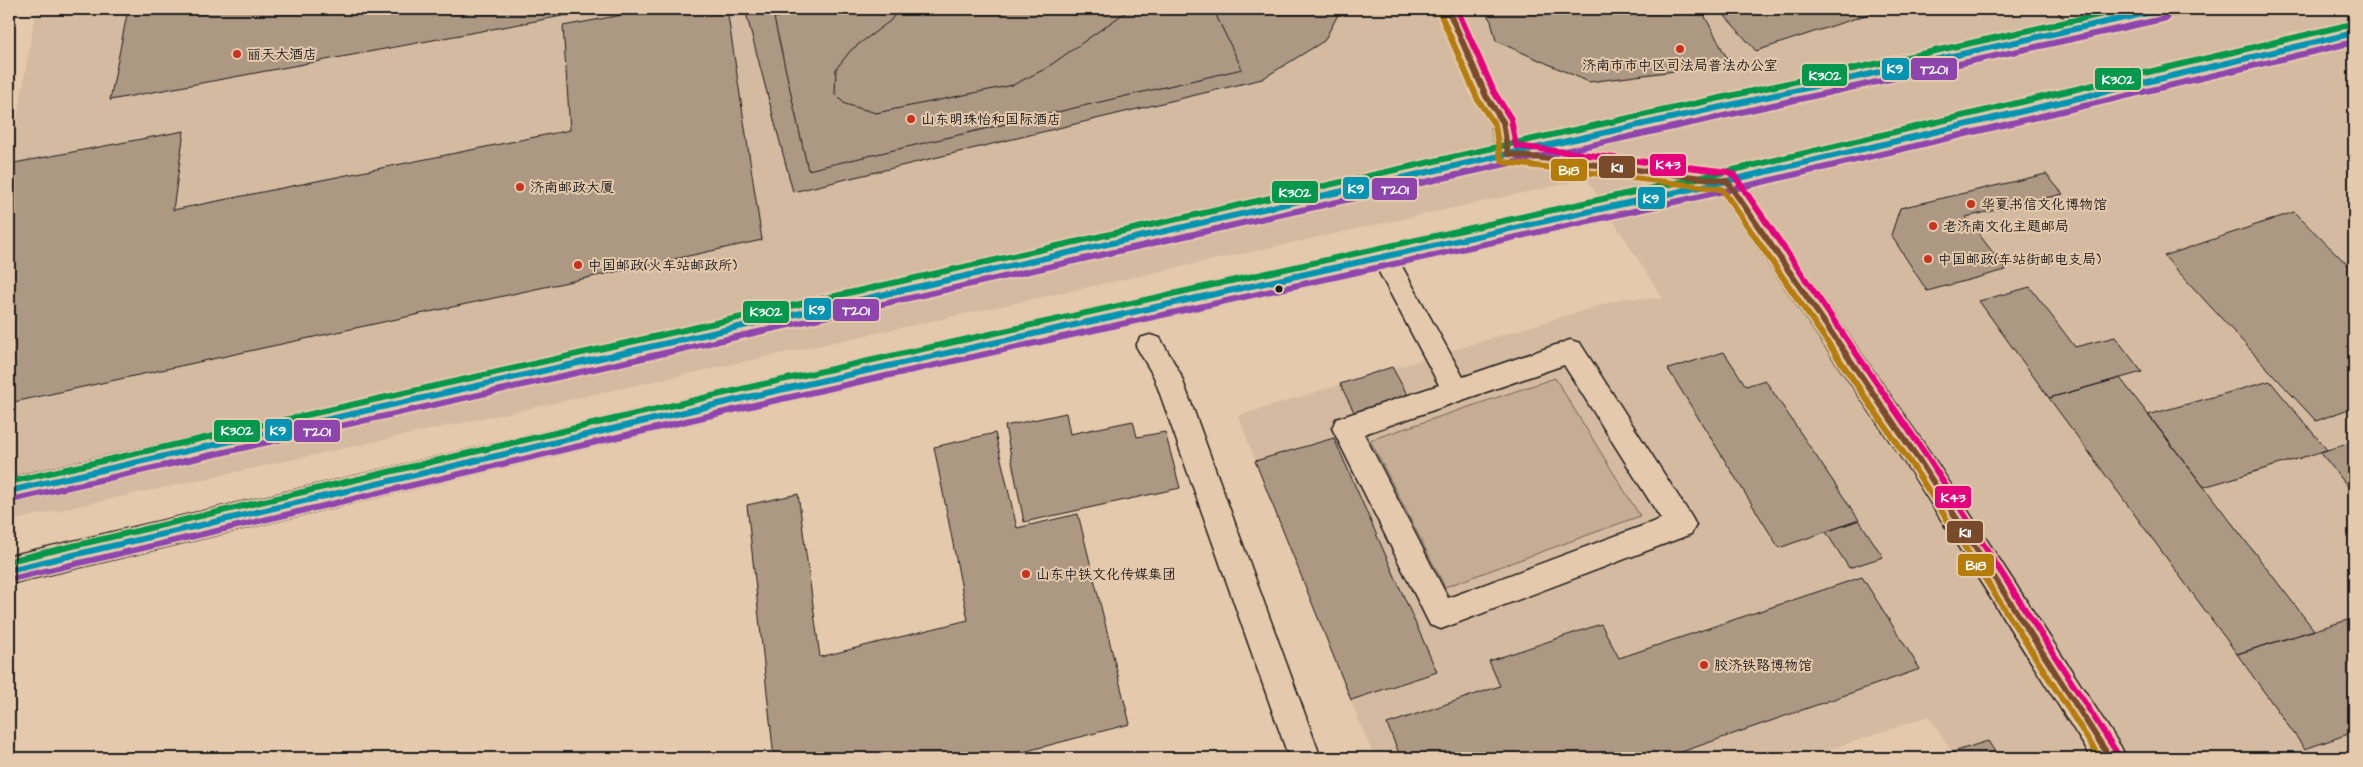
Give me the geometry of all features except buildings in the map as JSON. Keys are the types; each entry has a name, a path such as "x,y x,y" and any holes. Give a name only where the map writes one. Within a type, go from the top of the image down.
{"main road":[{"path":"1448,9 1486,96 1503,122 1508,154"},
{"path":"2069,9 2075,12 2084,28"},
{"path":"9,491 1508,154 2164,9"},
{"path":"9,570 757,396 1727,181 2354,33"},
{"path":"1508,154 1727,181 1921,463 2110,758"},
{"path":"1384,257 1456,391"},
{"path":"1150,346 1166,373 1305,758"},
{"path":"1570,352 1681,525 1441,615 1346,428 1456,391 1570,352"}],"shaded area":[{"path":"36,9 2341,9 2354,25 2354,758 1956,758 1929,716 1805,758 1374,758 1238,416 1624,298 1663,299 1587,179 9,521 9,168"},
{"path":"1555,378 1640,516 1445,587 1370,440"}],"transit line":[{"name":"K11","path":"1448,9 1486,96 1503,122 1508,154 1727,181 1921,463 2110,758"},
{"name":"K43","path":"1457,9 1494,92 1511,119 1516,146 1728,172 1734,175 1928,458 2117,753"},
{"name":"K302","path":"9,482 1506,145 2126,9"},
{"name":"K9","path":"9,491 1508,154 2165,9"},
{"name":"B18","path":"1440,13 1478,100 1495,125 1500,156 1504,162 1722,189 1914,468 2100,758"},
{"name":"T201","path":"11,500 1510,163 2167,18"},
{"name":"K302","path":"9,561 755,386 1725,172 2352,24"},
{"name":"K9","path":"9,570 757,395 1727,181 2354,33"},
{"name":"T201","path":"11,579 759,404 1729,190 2354,42"}],"place":[{"name":"济南市市中区司法局普法办公室","path":"1680,49"},
{"name":"丽天大酒店","path":"237,54"},
{"name":"山东明珠怡和国际酒店","path":"911,119"},
{"name":"济南邮政大厦","path":"520,187"},
{"name":"华夏书信文化博物馆","path":"1971,204"},
{"name":"老济南文化主题邮局","path":"1933,226"},
{"name":"中国邮政(车站街邮电支局)","path":"1928,259"},
{"name":"中国邮政(火车站邮政所)","path":"578,265"},
{"name":"山东中铁文化传媒集团","path":"1026,574"},
{"name":"胶济铁路博物馆","path":"1704,665"}]}
